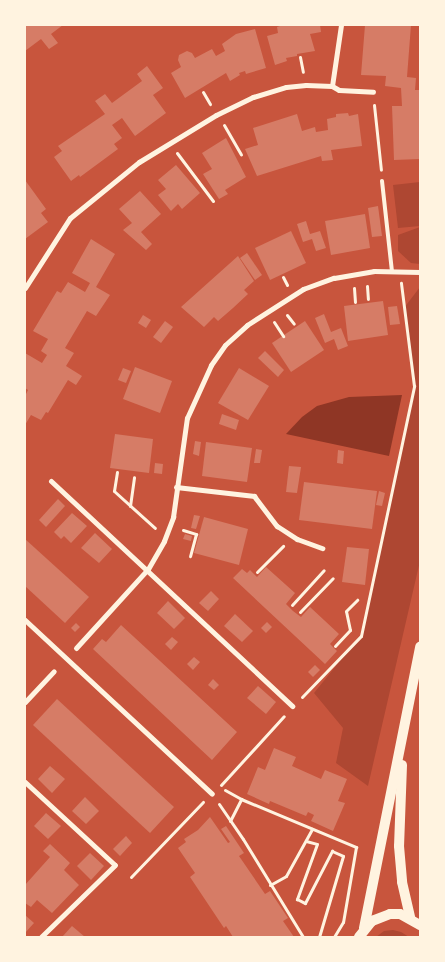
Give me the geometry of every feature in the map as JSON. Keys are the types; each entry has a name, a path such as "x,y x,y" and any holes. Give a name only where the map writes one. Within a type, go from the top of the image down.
{"main road":[{"path":"362,932 420,647"},
{"path":"402,742 399,846 402,882 417,922"},
{"path":"362,932 372,921 390,914 417,922"}],"street":[{"path":"332,86 341,25"},
{"path":"25,288 30,277 70,218 139,162 218,114 253,97 281,88 306,85 332,86 338,90 373,92"},
{"path":"76,648 148,569 167,534 187,418 211,365 226,345 247,325 303,289 334,278 392,271 420,272"},
{"path":"25,273 30,277"},
{"path":"51,481 148,569 292,706"},
{"path":"176,487 254,496 277,526 292,536 322,548"},
{"path":"25,620 212,794"},
{"path":"25,702 54,671"},
{"path":"25,782 115,865 41,937"}],"lane":[{"path":"382,181 392,271"}],"path":[{"path":"373,92 382,181"},
{"path":"218,114 241,155"},
{"path":"170,144 213,201"},
{"path":"334,937 343,922 356,847 241,799 219,787 292,706 361,636 414,386 399,271"},
{"path":"117,472 114,491 150,526 167,534"},
{"path":"130,506 134,477"},
{"path":"169,526 196,534 190,556"},
{"path":"257,572 292,536"},
{"path":"292,605 324,570"},
{"path":"300,612 333,578"},
{"path":"335,646 350,630 346,611 357,600"},
{"path":"131,877 212,794 243,839 303,937"},
{"path":"230,821 241,799"},
{"path":"270,885 286,876 312,829"},
{"path":"306,841 317,844 297,899 305,903 332,851 343,856 319,937"}],"shaded area":[{"path":"420,182 420,226 398,228 393,185"},
{"path":"420,227 420,264 411,263 398,251 398,235"},
{"path":"420,287 420,561 368,786 336,763 343,728 314,693 361,635 414,386 404,308"},
{"path":"402,395 389,456 286,434 302,417 317,406 349,397"},
{"path":"393,930 409,937 376,937 384,931"}],"building":[{"path":"25,25 63,25 51,34 58,43 49,49 41,39 25,51"},
{"path":"283,25 320,25 321,32 310,34 315,51 297,54 297,56 286,58 287,61 275,65 267,36 278,33 277,27"},
{"path":"365,25 411,25 407,77 416,78 415,90 420,90 420,159 394,160 392,106 402,106 401,88 385,86 386,76 361,75"},
{"path":"255,29 266,68 246,74 245,71 239,73 240,75 230,81 226,73 185,98 171,73 181,67 178,60 179,55 187,51 192,53 195,58 212,49 216,56 225,51 222,44 236,34"},
{"path":"147,66 163,88 153,95 166,113 135,136 122,118 112,125 122,138 114,144 118,149 80,177 79,175 71,181 54,157 62,151 58,146 105,114 95,101 105,94 112,103 142,81 137,74"},
{"path":"348,113 349,116 358,114 362,146 331,150 333,160 322,161 321,156 257,176 245,149 258,145 253,128 297,114 302,131 315,127 316,132 328,130 327,119 336,117 336,114"},
{"path":"226,138 246,177 225,190 228,194 219,199 203,174 212,169 202,153"},
{"path":"176,165 200,193 182,209 178,204 171,211 158,195 166,189 158,180"},
{"path":"25,180 46,209 41,213 48,222 25,239"},
{"path":"140,191 161,214 141,232 152,244 146,250 123,230 132,223 119,209"},
{"path":"378,206 382,236 372,237 368,208"},
{"path":"365,214 370,248 331,255 325,221"},
{"path":"306,221 310,234 320,231 326,248 316,251 312,239 303,242 297,224"},
{"path":"291,231 306,263 270,280 255,248"},
{"path":"91,239 115,254 96,287 110,295 96,316 87,311 65,348 74,353 66,366 82,376 76,385 68,380 48,413 46,412 41,420 31,415 25,425 25,396 28,390 25,388 25,353 42,363 47,355 41,351 48,339 33,331 57,291 61,293 68,282 85,292 90,283 72,273"},
{"path":"247,253 262,275 255,280 240,258"},
{"path":"238,256 254,281 244,290 248,294 218,321 214,317 204,327 181,307"},
{"path":"383,301 388,335 348,341 344,306"},
{"path":"397,306 400,324 390,325 388,307"},
{"path":"324,314 331,332 341,328 348,346 338,350 334,339 325,343 315,318"},
{"path":"143,315 151,320 146,328 138,323"},
{"path":"165,321 173,327 161,343 153,337"},
{"path":"305,321 324,350 291,372 272,343"},
{"path":"265,351 284,370 278,377 258,358"},
{"path":"135,367 172,381 160,413 123,399"},
{"path":"123,368 131,371 126,383 118,380"},
{"path":"239,368 269,386 248,420 218,403"},
{"path":"222,414 239,420 236,430 219,424"},
{"path":"115,434 153,439 149,473 110,468"},
{"path":"195,441 201,442 199,456 193,454"},
{"path":"206,442 252,448 247,482 202,476"},
{"path":"256,449 262,450 260,463 254,463"},
{"path":"338,450 344,451 343,464 337,463"},
{"path":"155,463 163,464 162,474 154,473"},
{"path":"289,466 301,467 297,493 286,492"},
{"path":"304,482 377,491 372,529 299,520"},
{"path":"379,491 385,493 382,506 376,505"},
{"path":"58,499 65,506 46,527 39,520"},
{"path":"72,513 87,526 71,543 64,536 61,539 54,532"},
{"path":"194,515 200,516 196,529 191,528"},
{"path":"204,517 248,529 239,565 194,553"},
{"path":"95,533 112,549 99,563 81,548"},
{"path":"185,534 192,536 191,541 183,539"},
{"path":"25,539 89,597 65,623 25,586"},
{"path":"347,547 369,549 365,585 342,582"},
{"path":"266,567 295,593 286,604 293,611 301,617 310,607 339,634 330,644 337,651 325,664 233,578 242,569 247,573 250,570 257,577"},
{"path":"211,591 219,599 208,611 199,603"},
{"path":"168,601 185,618 174,629 157,613"},
{"path":"235,614 253,631 242,642 224,626"},
{"path":"267,622 272,627 266,633 261,628"},
{"path":"76,623 80,627 75,632 71,628"},
{"path":"121,625 237,732 212,760 93,649 102,639 106,642"},
{"path":"172,637 178,642 171,650 165,644"},
{"path":"194,657 200,662 193,670 187,664"},
{"path":"315,665 320,670 313,677 308,672"},
{"path":"213,679 219,685 214,690 208,685"},
{"path":"258,686 276,702 266,714 247,698"},
{"path":"57,699 174,807 150,833 33,725"},
{"path":"274,748 296,757 292,766 321,779 325,770 347,779 338,801 345,803 333,831 311,821 314,815 308,812 306,816 270,801 269,804 247,794 258,767 265,770"},
{"path":"50,766 65,779 52,793 38,779"},
{"path":"85,797 99,811 86,824 72,811"},
{"path":"46,813 61,826 48,839 34,826"},
{"path":"210,817 228,843 230,842 221,829 226,826 244,853 239,856 265,894 270,891 288,918 283,921 294,937 233,937 226,926 224,928 190,877 195,873 178,848 186,842 184,839 198,830"},
{"path":"126,836 132,843 120,856 113,849"},
{"path":"50,844 70,863 64,870 79,885 52,913 37,900 31,907 25,903 25,885 50,857 43,851"},
{"path":"90,853 104,866 91,880 77,866"},
{"path":"25,915 34,923 25,933"},
{"path":"72,926 85,937 62,937"}]}
